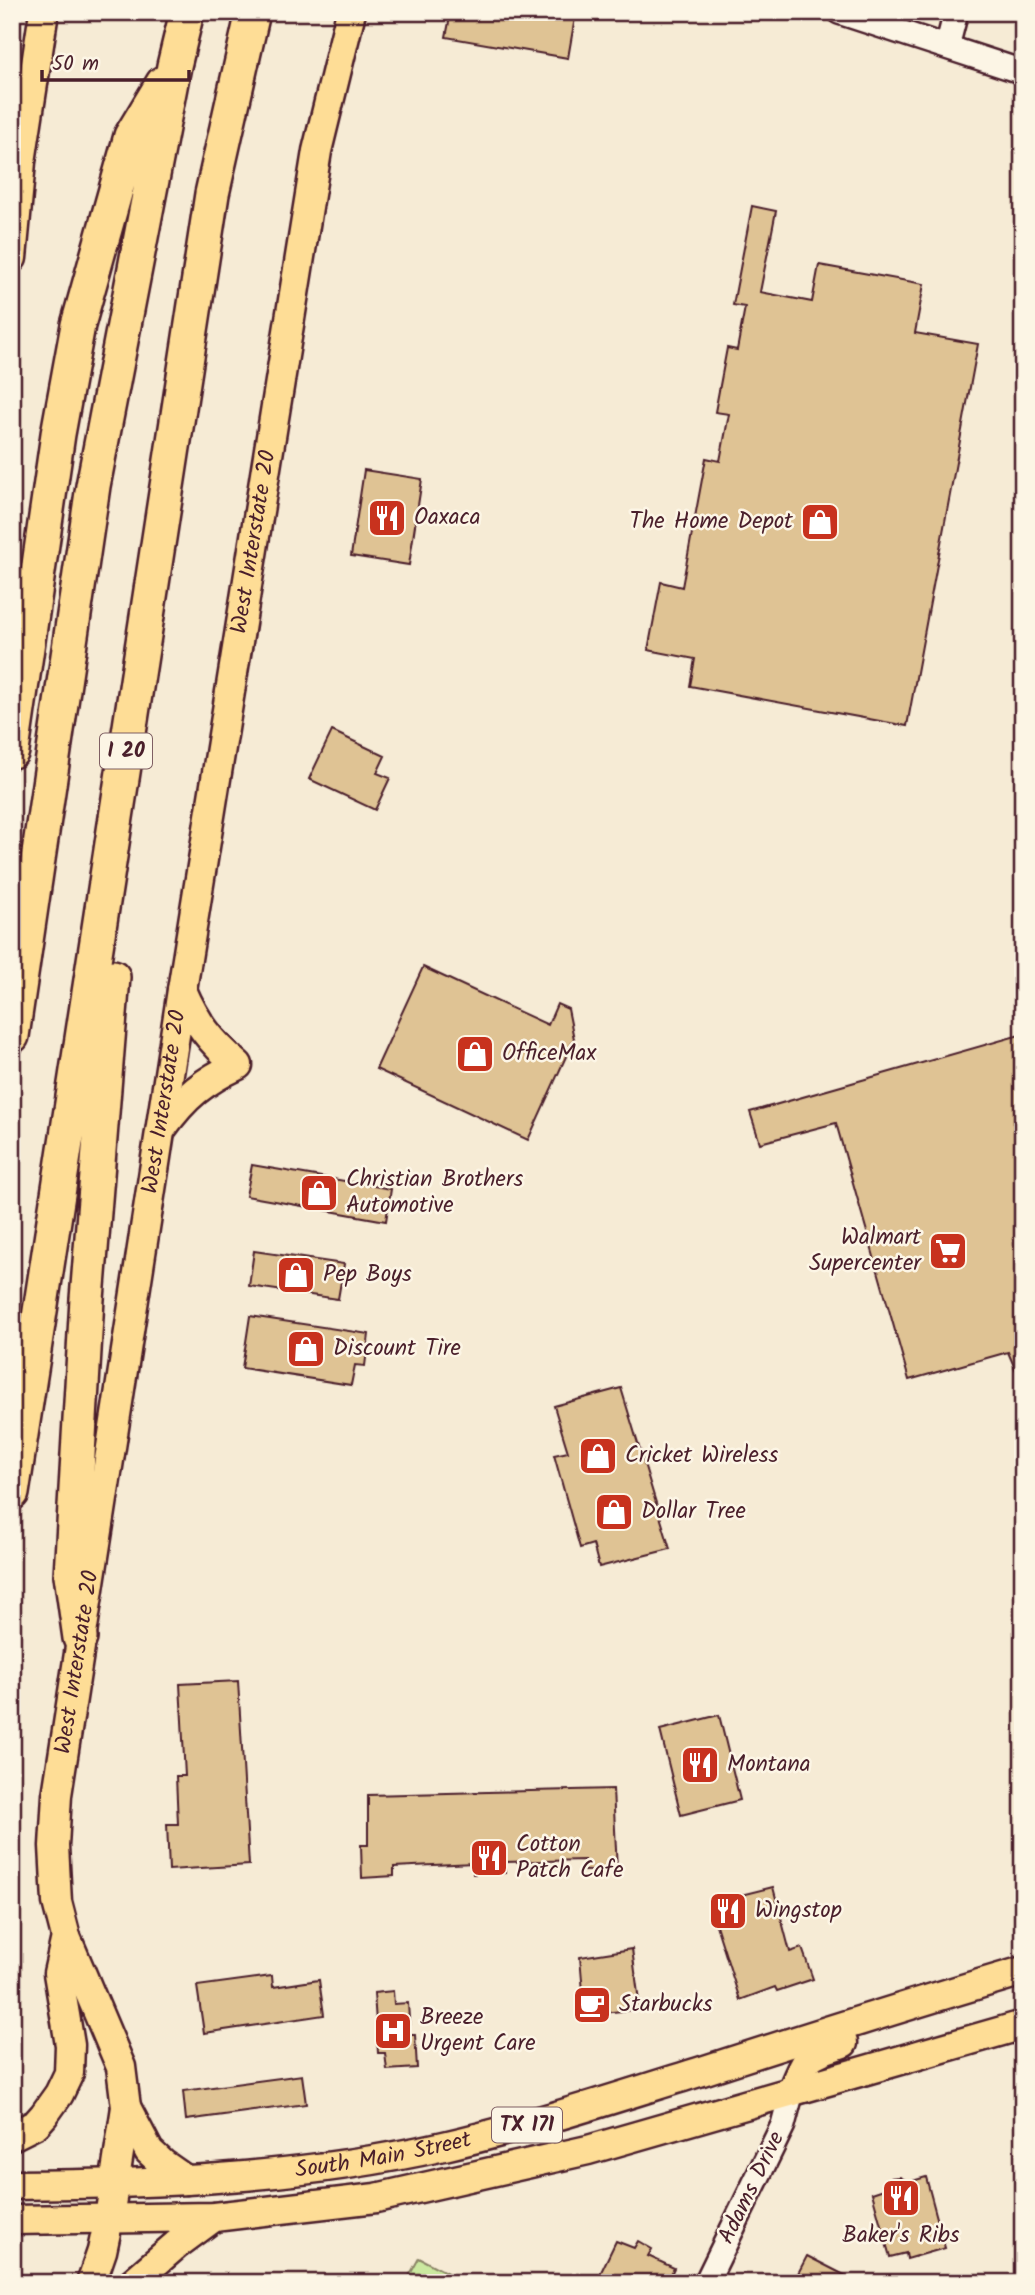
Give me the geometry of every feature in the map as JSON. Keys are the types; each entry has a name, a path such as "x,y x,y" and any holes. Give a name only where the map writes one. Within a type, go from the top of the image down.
{"highway":[{"path":"12,1036 93,486 174,66 187,12"},
{"name":"I 20","path":"12,1493 212,194 253,12"},
{"path":"12,751 58,434 78,326 131,136 174,66"},
{"path":"80,1638 71,1575 87,1299 109,1007 130,843 119,795"}],"main road":[{"path":"12,258 22,162 44,12"},
{"name":"West Interstate 20","path":"91,2283 109,2218 126,2107 121,2067 65,1937 57,1902 54,1846 57,1795 182,990 317,151 351,12"},
{"path":"161,1129 179,1104 201,1084 238,1065 205,1034 193,1016 182,990"},
{"path":"12,2136 36,2124 59,2094 68,2073 70,2045 58,1973 65,1937"},
{"name":"South Main Street","path":"12,2185 186,2180 307,2169 374,2159 509,2130 1023,1971"},
{"path":"792,2091 802,2067 813,2053 969,2001 1023,1978"},
{"name":"South Main Street","path":"12,2220 214,2217 376,2199 588,2150 1023,2025"},
{"path":"126,2107 149,2151 186,2180"},
{"path":"132,2283 214,2217"}],"street":[{"path":"839,12 1023,72"},
{"path":"947,47 956,12"},
{"name":"Adams Drive","path":"706,2283 783,2125 792,2091"}],"green space":[{"path":"419,2258 459,2279 456,2283 418,2283 408,2278"}],"building":[{"path":"451,12 576,12 568,58 446,37"},
{"name":"The Home Depot","path":"752,206 776,211 760,292 812,302 819,265 924,284 915,333 978,344 907,726 690,686 695,659 648,650 661,582 682,587 706,458 720,461 729,414 715,412 727,348 737,350 745,307 733,305"},
{"name":"Oaxaca","path":"364,470 422,479 409,565 351,556"},
{"path":"332,731 385,756 377,773 390,778 375,810 309,779"},
{"name":"OfficeMax","path":"423,967 548,1025 557,1004 568,1009 574,1039 528,1140 376,1069"},
{"name":"Walmart Supercenter","path":"1023,1034 1023,1387 1008,1352 909,1380 836,1123 760,1143 750,1112"},
{"name":"Christian Brothers Automotive","path":"252,1165 391,1189 386,1221 246,1196"},
{"name":"Pep Boys","path":"254,1251 344,1264 338,1299 249,1286"},
{"name":"Discount Tire","path":"250,1316 369,1334 365,1366 355,1365 351,1385 242,1368"},
{"path":"621,1388 670,1549 599,1567 593,1544 580,1548 554,1455 568,1452 554,1406"},
{"path":"238,1681 249,1865 169,1870 167,1824 178,1824 176,1776 185,1776 180,1684"},
{"name":"Montana","path":"719,1715 740,1800 681,1815 660,1730"},
{"path":"613,1789 617,1870 584,1871 584,1860 505,1862 505,1873 473,1874 473,1863 394,1867 394,1876 362,1878 361,1845 368,1845 368,1795"},
{"path":"773,1887 790,1952 802,1948 813,1979 777,1991 775,1987 740,2000 709,1903"},
{"path":"632,1949 640,2009 585,2015 580,1957"},
{"path":"272,1976 273,1987 319,1980 324,2015 204,2033 197,1986"},
{"path":"393,1991 394,2004 408,2003 410,2035 415,2035 417,2068 387,2070 385,2053 378,2053 374,1993"},
{"path":"302,2075 306,2104 186,2120 183,2091"},
{"path":"900,2177 909,2182 926,2177 945,2248 907,2259 906,2253 890,2257 872,2193 884,2189 890,2178"},
{"path":"616,2241 634,2248 638,2241 652,2249 648,2256 674,2268 667,2283 607,2283 610,2278 600,2274"},
{"path":"807,2256 860,2283 793,2283"}],"place":[{"name":"Oaxaca","path":"387,518"},
{"name":"The Home Depot","path":"820,522"},
{"name":"OfficeMax","path":"475,1054"},
{"name":"Christian Brothers Automotive","path":"319,1193"},
{"name":"Walmart Supercenter","path":"948,1251"},
{"name":"Pep Boys","path":"296,1275"},
{"name":"Discount Tire","path":"306,1349"},
{"name":"Cricket Wireless","path":"598,1456"},
{"name":"Dollar Tree","path":"614,1512"},
{"name":"Montana","path":"700,1765"},
{"name":"Cotton Patch Cafe","path":"489,1858"},
{"name":"Wingstop","path":"728,1911"},
{"name":"Starbucks","path":"592,2005"},
{"name":"Breeze Urgent Care","path":"393,2031"},
{"name":"Baker's Ribs","path":"901,2198"}]}
